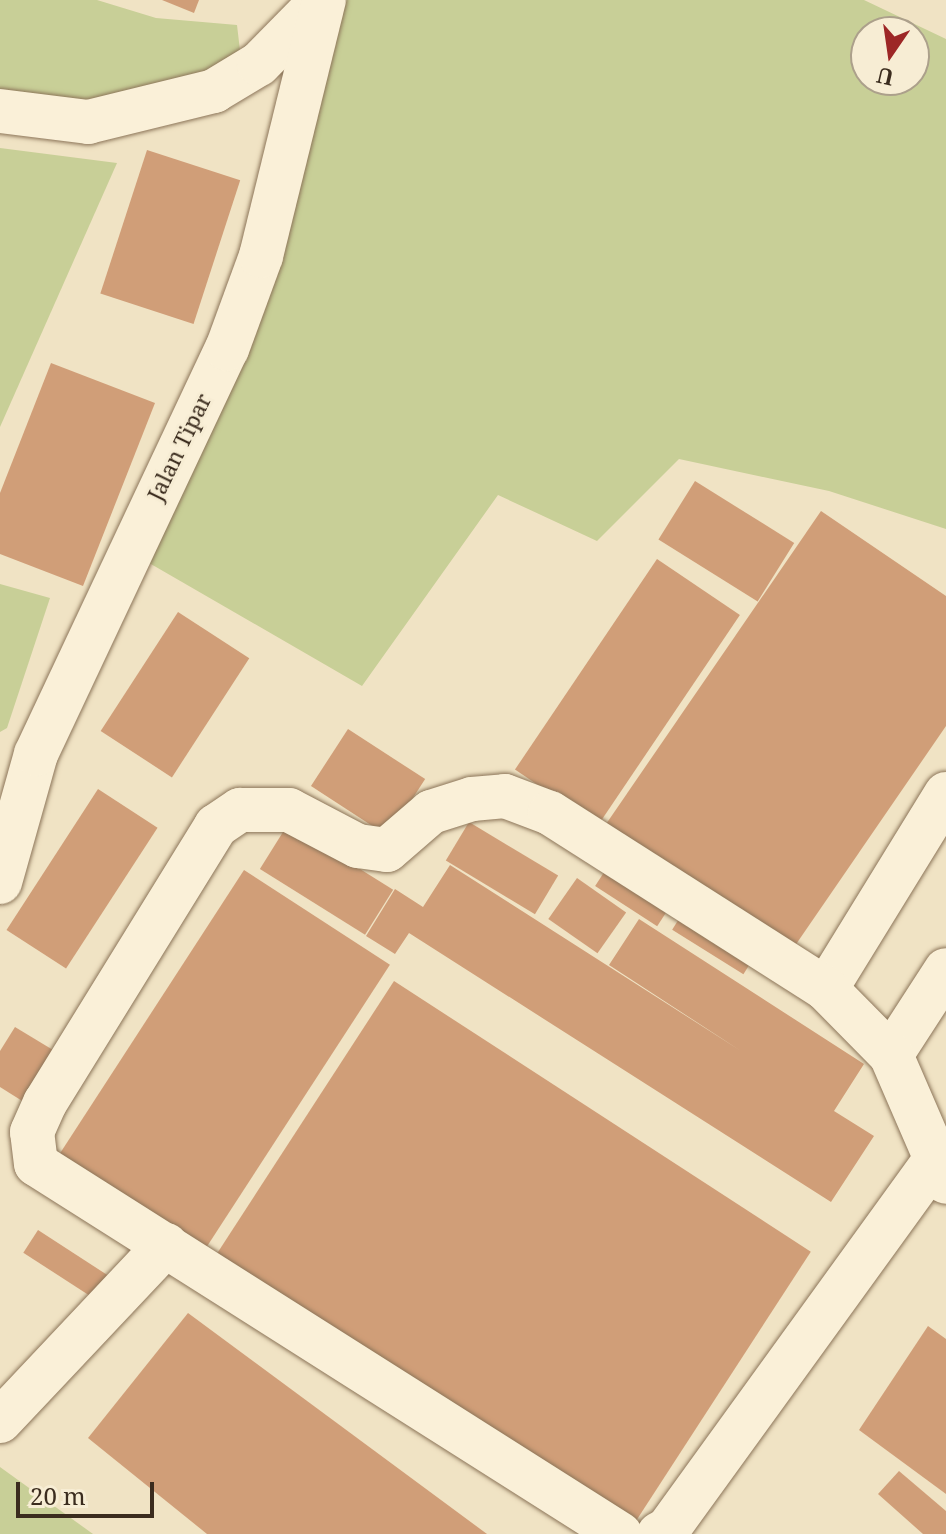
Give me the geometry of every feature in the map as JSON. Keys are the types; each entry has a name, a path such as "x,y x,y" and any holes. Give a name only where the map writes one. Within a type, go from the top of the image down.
{"street":[{"path":"0,111 88,122 200,96 236,82 259,64 323,0"},
{"name":"Jalan Tipar","path":"0,882 36,754 227,349 261,256 323,0"},
{"path":"826,989 946,794"},
{"path":"620,1534 36,1164 32,1132 216,826 240,810 289,810 358,846 387,850 431,812 486,796 505,796 550,813 826,989 891,1055 940,1172 668,1529 659,1534"},
{"path":"891,1055 946,970"},
{"path":"0,1421 166,1245"}],"green space":[{"path":"0,0 97,0 156,18 237,25 241,59 216,83 93,107 0,99"},
{"path":"328,0 864,0 898,16 850,16 850,96 930,96 930,31 946,39 946,529 829,491 679,459 597,541 498,495 362,686 137,556"},
{"path":"0,148 117,163 0,427"},
{"path":"0,584 50,598 7,728 0,732"},
{"path":"0,1467 93,1534 0,1534"}],"building":[{"path":"162,0 199,0 194,13"},
{"path":"147,150 240,180 194,324 100,294"},
{"path":"51,363 155,403 83,586 0,554 0,493"},
{"path":"695,481 794,543 758,602 658,540"},
{"path":"821,511 946,596 946,726 790,953 604,827"},
{"path":"657,559 740,615 598,825 515,770"},
{"path":"178,612 249,658 172,777 101,731"},
{"path":"348,729 425,779 388,836 311,786"},
{"path":"98,789 158,828 66,969 7,930"},
{"path":"469,822 558,876 535,914 446,861"},
{"path":"288,824 393,890 365,935 260,869"},
{"path":"612,860 674,900 657,926 595,886"},
{"path":"450,865 741,1051 609,965 639,919 864,1064 834,1111 874,1136 831,1202 409,933 395,954 366,936 395,889 423,907"},
{"path":"244,870 390,965 203,1253 57,1159"},
{"path":"577,878 626,912 597,953 548,919"},
{"path":"687,906 758,951 743,974 672,930"},
{"path":"394,981 811,1252 633,1526 216,1255"},
{"path":"15,1027 58,1053 27,1104 0,1087 0,1051"},
{"path":"38,1230 117,1281 102,1304 23,1253"},
{"path":"188,1313 487,1534 207,1534 88,1438"},
{"path":"928,1326 946,1339 946,1494 859,1430"},
{"path":"899,1471 946,1511 946,1534 923,1534 878,1494"}]}
